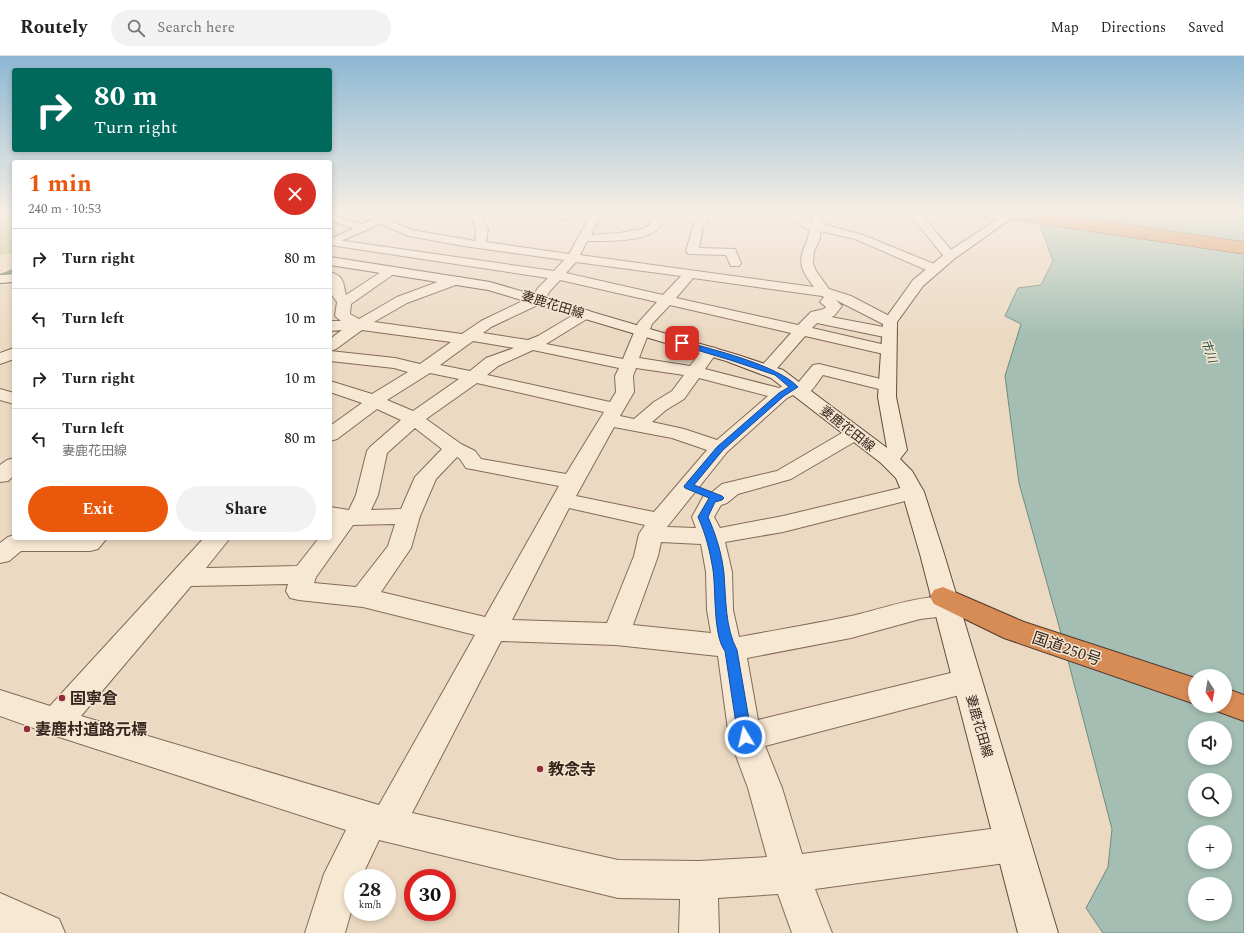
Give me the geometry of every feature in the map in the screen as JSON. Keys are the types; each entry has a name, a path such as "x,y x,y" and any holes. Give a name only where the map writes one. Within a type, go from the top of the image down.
{"highway":[{"name":"国道250号","path":"944,601 960,606 1014,630 1188,689"},
{"path":"1232,704 1244,708"}],"street":[{"path":"407,254 557,275 888,350"},
{"path":"344,302 400,272 443,254"},
{"path":"543,254 690,274 846,299 890,328"},
{"path":"332,434 371,405 374,401 425,368 486,324 539,299 543,291 574,254"},
{"path":"628,254 630,266"},
{"path":"732,254 735,263"},
{"path":"766,370 815,316 829,313 835,306 808,268 807,254"},
{"path":"900,254 935,269"},
{"path":"888,459 897,450 887,397 890,328 918,283 953,254"},
{"name":"妻鹿花田線","path":"332,261 490,286 539,299 777,374 792,391 888,459 905,475 914,492 1038,933"},
{"path":"325,933 343,874 379,822 494,630 568,491 625,392 624,376 645,323 690,274"},
{"path":"0,280 12,278"},
{"path":"332,278 338,283 338,294 344,302 342,316 359,325"},
{"path":"332,345 359,325 402,300 456,280"},
{"path":"332,535 345,516 367,495 377,451 414,419 474,377 492,362 525,349 529,345 544,339 585,314"},
{"path":"815,316 890,328"},
{"path":"332,326 359,325 529,345 629,363 695,372 792,391"},
{"path":"638,425 660,406 678,395 710,352"},
{"path":"0,360 12,354"},
{"path":"332,356 395,363 474,377 613,414 638,425 677,433 720,448"},
{"path":"616,634 646,556 655,527 720,448 819,369 887,386"},
{"path":"332,387 374,401 414,419 454,448 468,455 473,464 568,491 655,527 712,537 784,524 914,492"},
{"path":"0,394 12,398"},
{"path":"812,933 790,874 765,788 745,737 729,648 720,610 719,572 712,537 703,517 712,500 719,498 730,489 784,475 854,434"},
{"path":"363,597 399,548 409,516 426,477 454,448"},
{"path":"688,486 719,498"},
{"path":"345,516 409,516"},
{"path":"0,555 16,543 90,543 93,540"},
{"path":"56,722 216,540"},
{"path":"328,540 304,575 299,591 363,597 494,630 616,634 729,648 851,627 920,609 944,601"},
{"path":"183,577 304,575"},
{"path":"745,737 967,681"},
{"path":"0,704 379,822 618,879 699,880 790,874 1013,844"},
{"path":"699,880 699,933"},
{"path":"0,913 45,933"}],"water":[{"name":"市川","path":"1050,254 1244,254 1244,933 1103,933 1086,908 1108,867 1112,829 1059,626 1019,483 1005,376 1021,324 1005,316 1018,288 1041,285 1053,261"}],"waterway":[{"path":"0,276 12,271"}],"place":[{"name":"固寧倉","path":"62,698"},
{"name":"妻鹿村道路元標","path":"27,729"},
{"name":"教念寺","path":"540,769"}],"route":[{"path":"682,343 732,358 777,374 794,387 781,394 720,448 688,486 719,498 712,500 703,517 712,537 719,572 720,610 727,646 731,650 745,737"}]}
